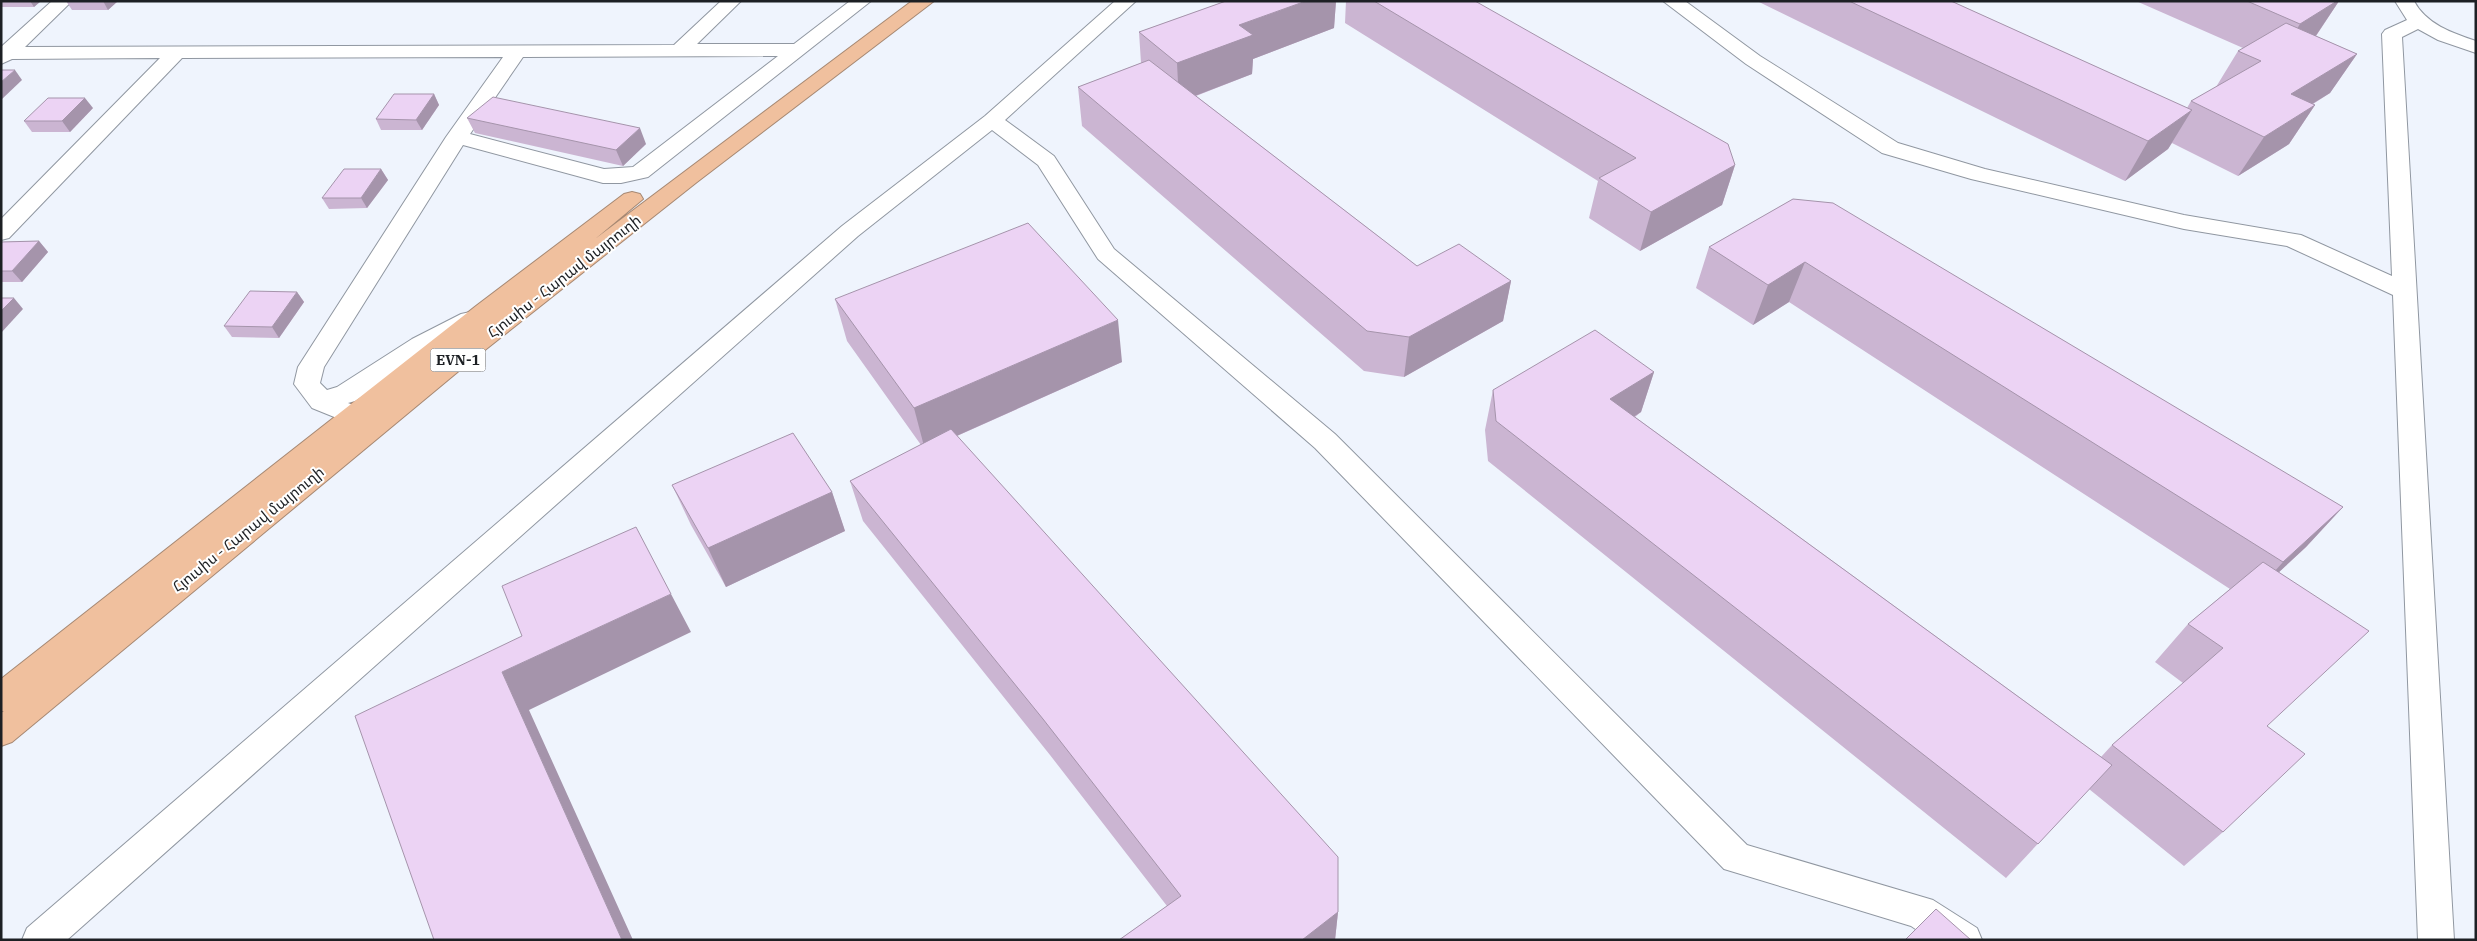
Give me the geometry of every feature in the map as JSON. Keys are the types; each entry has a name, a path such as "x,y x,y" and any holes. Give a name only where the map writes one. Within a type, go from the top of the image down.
{"highway":[{"name":"Հյուսիս - Հարավ մայրուղի","path":"1,698 485,312 720,132 899,1"},
{"name":"Հյուսիս - Հարավ մայրուղի","path":"1,732 243,532 472,349 703,167 925,1"}],"street":[{"path":"4,55 63,1"},
{"path":"680,50 732,1"},
{"path":"456,137 603,176 621,176 640,172 862,1"},
{"path":"40,940 850,230 992,120 1127,1"},
{"path":"1672,1 1753,60 1890,148 1979,174 2184,222 2293,240 2406,292"},
{"path":"2436,940 2392,34 2412,11 2441,34 2476,47"},
{"path":"4,55 518,50 797,50"},
{"path":"354,416 320,401 307,384 311,368 456,137 518,50"},
{"path":"1,233 176,53"},
{"path":"992,120 1046,161 1106,254 1326,441 1736,858 1920,912 1964,940"},
{"path":"320,401 346,394 421,345 485,312"}],"building":[{"path":"1226,1 1306,1 1239,25 1253,35 1177,63 1139,32"},
{"path":"1374,1 1475,1 1728,144 1735,165 1651,212 1599,178 1636,158"},
{"path":"1849,1 1951,1 2192,110 2148,141"},
{"path":"2247,1 2337,1 2300,24"},
{"path":"2286,23 2357,54 2291,94 2315,105 2264,137 2191,101 2261,61 2238,51"},
{"path":"1149,60 1417,266 1459,244 1511,281 1409,337 1367,331 1078,87"},
{"path":"1,70 15,70 1,82"},
{"path":"394,94 434,94 416,120 376,119"},
{"path":"493,97 640,128 616,150 467,118"},
{"path":"48,98 85,98 62,121 24,121"},
{"path":"344,169 381,169 361,198 322,198"},
{"path":"1793,199 1833,203 2343,507 2283,562 1805,262 1768,285 1709,247"},
{"path":"1028,223 1118,320 914,408 835,299"},
{"path":"39,241 12,271 1,271 1,242"},
{"path":"250,291 297,292 272,327 224,326"},
{"path":"1,298 14,298 1,311"},
{"path":"1595,330 1654,372 1610,399 2112,765 2038,844 1496,421 1493,390"},
{"path":"951,429 1338,857 1338,912 1302,940 1119,940 1181,896 1043,719 850,481"},
{"path":"793,433 832,492 708,548 672,485"},
{"path":"636,527 671,594 502,672 622,940 434,940 355,716 522,636 502,586"},
{"path":"2263,562 2369,631 2267,726 2305,754 2223,832 2112,745 2223,648 2188,624"},
{"path":"1936,909 1971,940 1905,940"}]}
